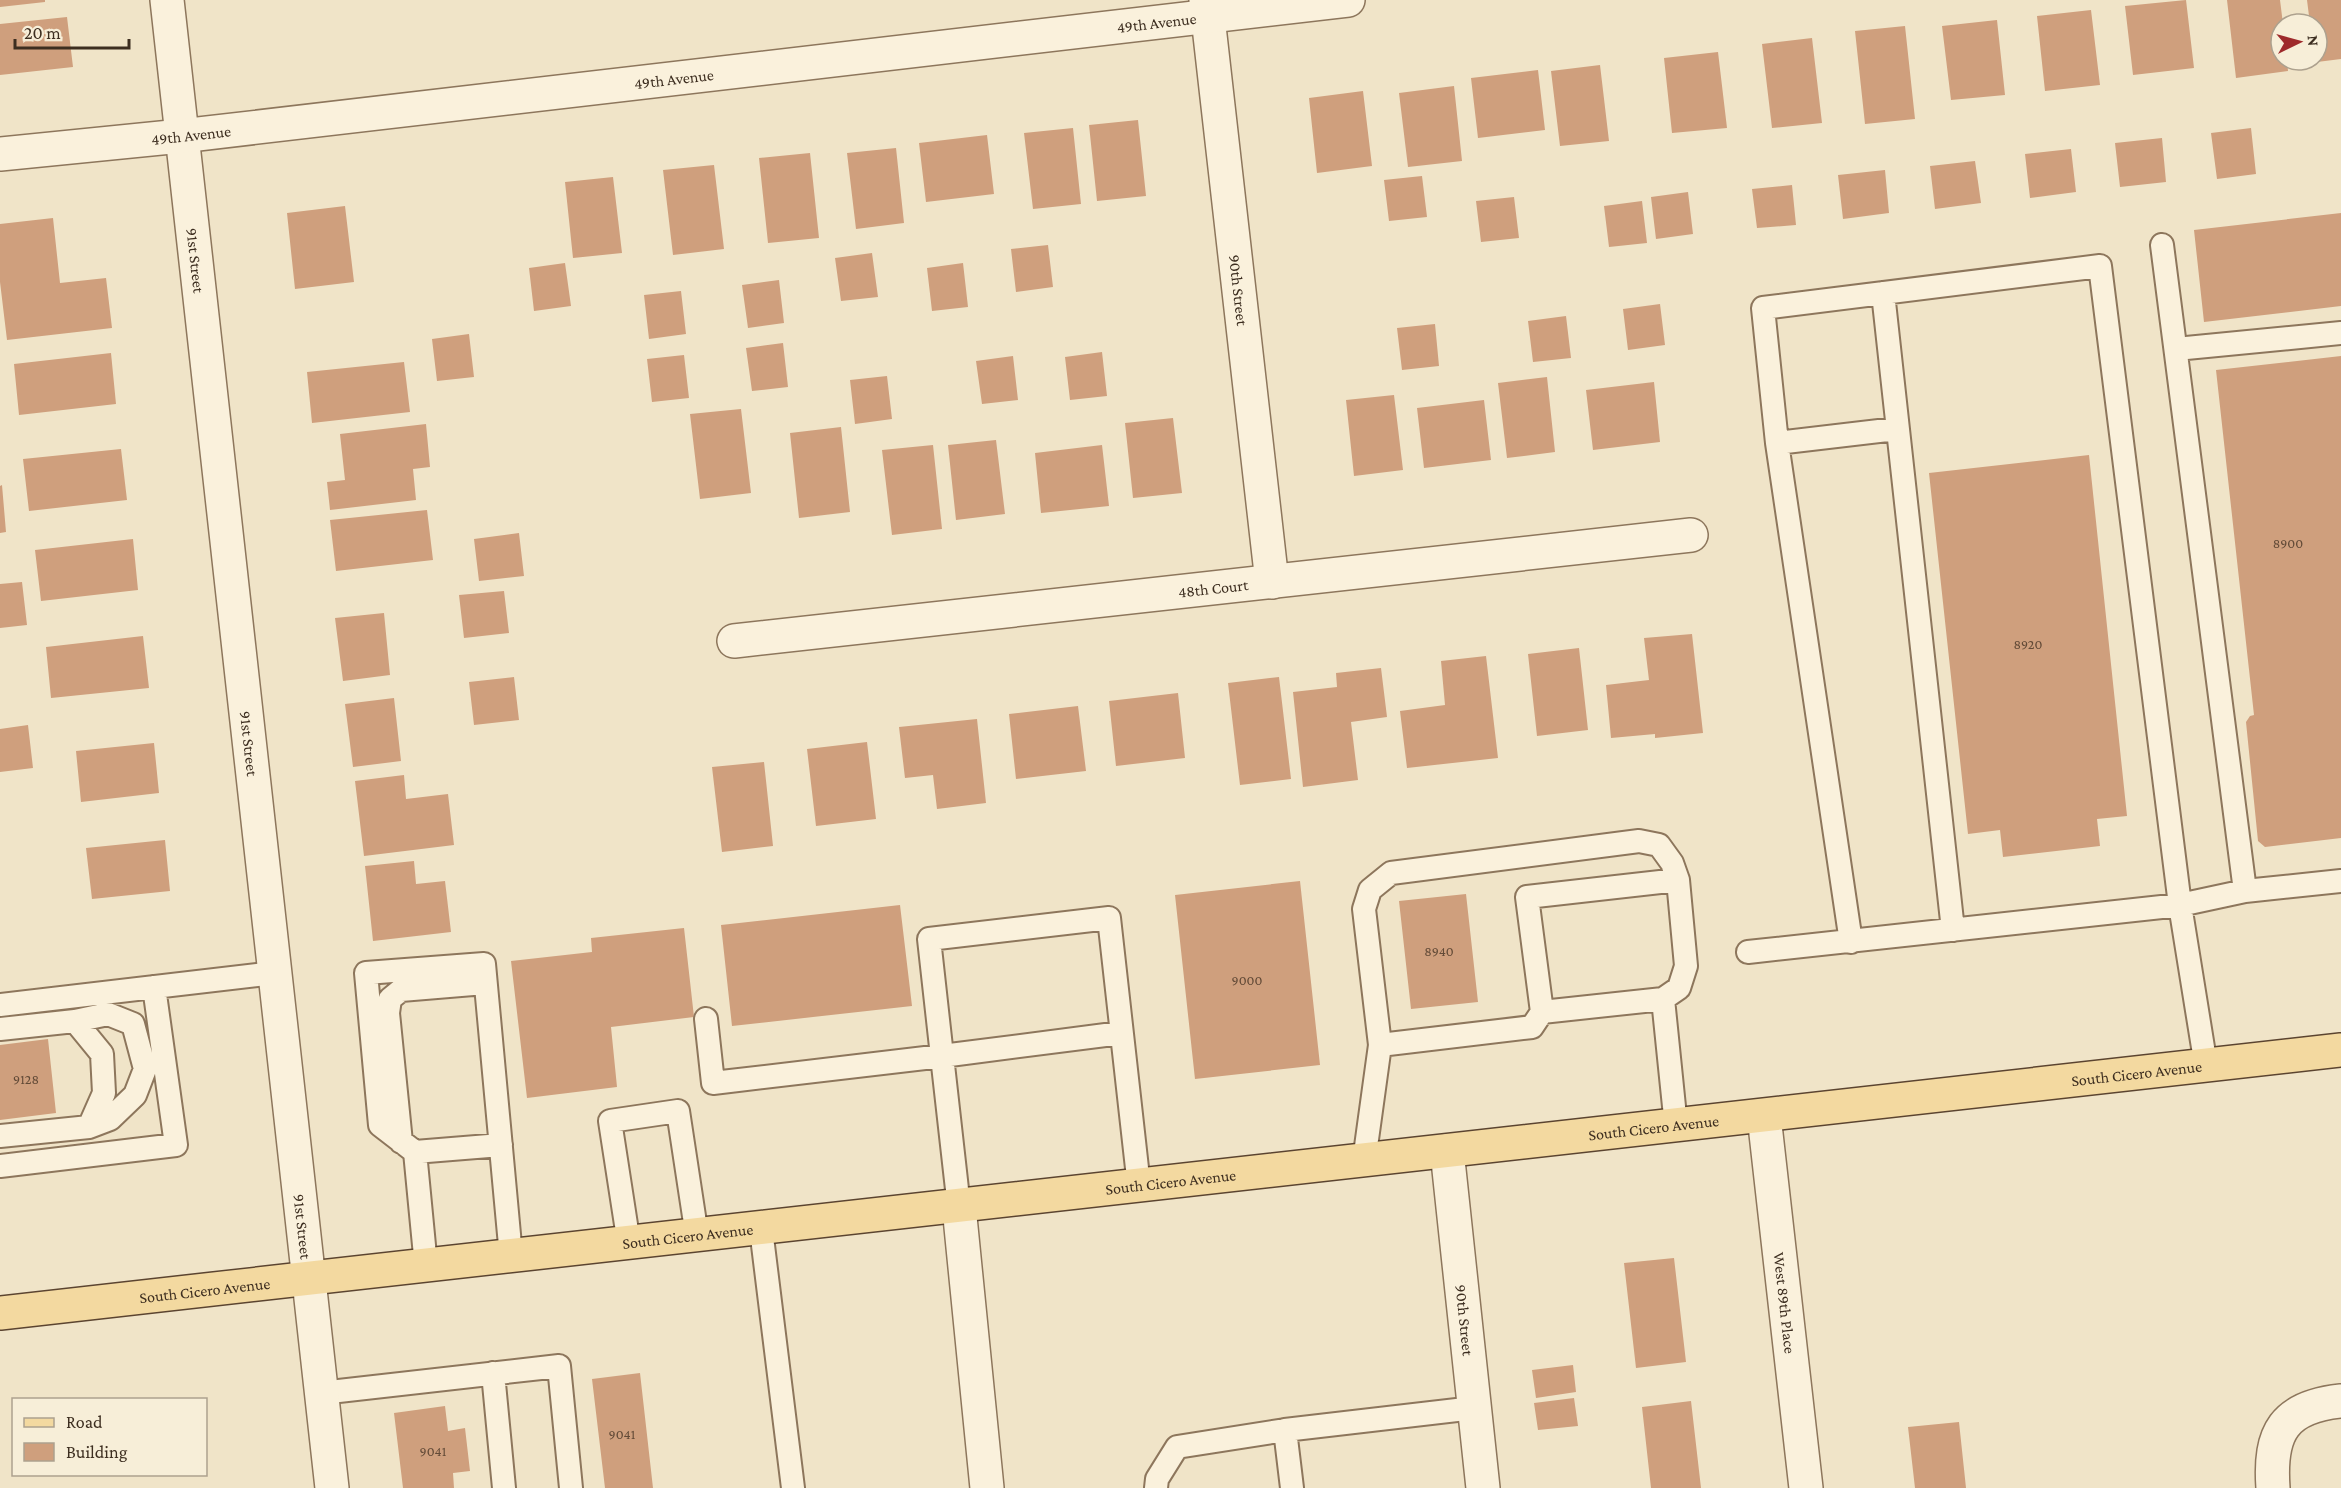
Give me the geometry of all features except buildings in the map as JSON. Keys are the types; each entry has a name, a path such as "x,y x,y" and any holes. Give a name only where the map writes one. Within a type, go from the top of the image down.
{"main road":[{"name":"South Cicero Avenue","path":"0,1313 2341,1050"}],"street":[{"name":"91st Street","path":"167,0 332,1488"},
{"name":"49th Avenue","path":"0,154 181,136 1207,8 1348,0"},
{"name":"90th Street","path":"1207,8 1272,582"},
{"name":"48th Court","path":"734,641 1691,535"},
{"name":"West 89th Place","path":"1764,1116 1806,1488"},
{"name":"90th Street","path":"1447,1151 1482,1488"},
{"path":"958,1207 987,1488"},
{"path":"2273,1488 2274,1448 2282,1427 2297,1411 2341,1401"}],"lane":[{"path":"2162,245 2245,891"},
{"path":"1851,942 1777,443 1763,308 2100,266 2180,904 2206,1066"},
{"path":"1883,293 1896,429 1953,930"},
{"path":"2176,349 2341,333"},
{"path":"1777,443 1896,429"},
{"path":"1364,1161 1380,1045 1364,909 1370,890 1391,873 1639,841 1659,844 1672,863 1678,880 1686,966 1679,988 1663,999 1542,1012"},
{"path":"1380,1045 1532,1027 1542,1012 1527,897 1678,880"},
{"path":"1748,952 2180,904 2245,891 2341,881"},
{"path":"958,1207 929,939 1109,918 1139,1186"},
{"path":"501,1145 408,1147 380,1125 366,973 484,964 485,983 501,1145 511,1256"},
{"path":"0,1005 274,973"},
{"path":"426,1266 388,1013 390,999 401,990 485,983"},
{"path":"0,1166 176,1145 154,987"},
{"path":"1663,999 1676,1126"},
{"path":"0,1029 75,1021 108,1014 133,1024 145,1069 135,1095 110,1119 89,1126 0,1136"},
{"path":"706,1019 713,1083 1121,1033"},
{"path":"75,1021 102,1054 104,1093 89,1126"},
{"path":"629,1244 610,1121 678,1111 697,1236"},
{"path":"761,1229 793,1488"},
{"path":"321,1393 559,1366 571,1488"},
{"path":"494,1373 504,1488"},
{"path":"1156,1488 1157,1479 1177,1447 1285,1430 1474,1408"},
{"path":"1285,1430 1292,1488"}]}
